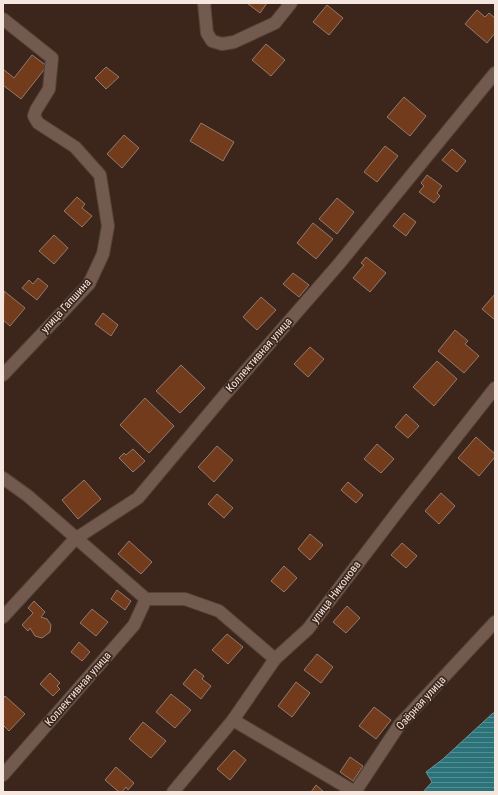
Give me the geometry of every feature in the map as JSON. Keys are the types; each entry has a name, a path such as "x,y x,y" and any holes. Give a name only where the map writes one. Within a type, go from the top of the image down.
{"street":[{"path":"204,3 207,34 212,41 222,44 234,42 275,23 291,3"},
{"name":"улица Гапшина","path":"3,19 52,58 49,89 34,116 38,124 75,147 100,175 108,226 103,254 89,284 3,375"},
{"name":"Коллективная улица","path":"3,617 75,539 138,498 222,398 338,265 495,73"},
{"name":"улица Никонова","path":"172,792 233,720 275,659 308,629 495,388"},
{"path":"3,478 28,496 75,539 146,599 185,599 219,611 275,659"},
{"name":"Коллективная улица","path":"3,775 134,625 146,599"},
{"name":"Озёрная улица","path":"355,792 400,724 495,622"},
{"path":"233,720 355,792"}],"water":[{"path":"493,713 495,713 495,792 423,792 432,782 426,772 443,759"}],"building":[{"path":"247,3 267,3 260,13"},
{"path":"327,5 343,18 329,35 313,22"},
{"path":"477,10 485,17 489,13 495,18 495,33 487,43 465,24"},
{"path":"266,44 285,60 271,76 252,60"},
{"path":"32,55 47,66 21,99 3,85 3,69 14,78"},
{"path":"106,67 119,77 106,89 95,78"},
{"path":"404,97 426,116 410,136 387,117"},
{"path":"201,123 234,142 223,161 190,141"},
{"path":"124,135 139,148 122,168 107,154"},
{"path":"385,146 398,156 377,182 364,172"},
{"path":"452,149 466,161 457,172 442,160"},
{"path":"427,175 442,186 437,193 440,196 434,203 419,192 424,186 421,183"},
{"path":"77,197 85,204 82,208 92,216 82,227 64,211"},
{"path":"337,198 354,212 337,234 319,219"},
{"path":"404,213 416,222 406,236 393,226"},
{"path":"313,223 333,239 316,259 297,243"},
{"path":"54,235 68,248 54,264 39,251"},
{"path":"366,257 386,273 370,292 353,278 364,265 361,263"},
{"path":"293,273 309,285 299,297 283,284"},
{"path":"38,278 48,286 37,300 22,288 29,280 33,284"},
{"path":"4,291 25,308 10,326 3,320"},
{"path":"495,294 495,320 482,309"},
{"path":"261,297 276,310 257,330 243,317"},
{"path":"103,313 118,325 111,336 95,324"},
{"path":"455,330 468,341 465,344 479,356 464,373 438,351"},
{"path":"310,347 324,359 308,377 294,364"},
{"path":"437,361 457,379 434,406 413,387"},
{"path":"181,365 205,388 180,413 156,391"},
{"path":"145,398 174,426 149,453 120,425"},
{"path":"406,414 419,426 408,438 395,427"},
{"path":"476,437 495,454 495,457 479,476 458,458"},
{"path":"377,444 394,459 381,473 364,459"},
{"path":"217,446 233,460 214,482 198,467"},
{"path":"133,449 145,461 133,472 119,458 124,453 126,455"},
{"path":"84,480 101,499 78,519 62,500"},
{"path":"348,482 363,495 356,503 341,490"},
{"path":"441,493 455,506 439,524 425,511"},
{"path":"217,494 233,508 224,518 208,504"},
{"path":"310,534 323,545 310,560 298,549"},
{"path":"129,541 152,562 141,574 118,554"},
{"path":"402,543 417,556 406,568 391,555"},
{"path":"284,566 297,578 284,592 271,581"},
{"path":"117,590 131,601 125,610 111,599"},
{"path":"34,601 45,612 41,617 47,619 51,625 50,632 42,638 35,636 30,628 28,631 22,625 33,613 28,608"},
{"path":"347,606 360,618 346,633 333,622"},
{"path":"92,609 108,622 96,636 80,623"},
{"path":"227,634 243,647 228,664 212,650"},
{"path":"79,642 90,652 82,661 71,652"},
{"path":"317,654 333,667 321,683 304,670"},
{"path":"195,669 204,676 202,679 211,686 201,699 183,684"},
{"path":"50,673 60,683 57,686 60,689 53,696 40,684"},
{"path":"296,682 310,693 292,717 278,706"},
{"path":"171,694 191,710 175,728 156,712"},
{"path":"5,696 25,714 9,731 3,725 3,699"},
{"path":"374,707 391,720 376,739 359,726"},
{"path":"143,722 166,741 151,758 129,739"},
{"path":"234,750 246,760 230,780 217,769"},
{"path":"350,757 363,766 353,781 340,772"},
{"path":"116,767 134,783 128,790 126,787 122,792 119,792 105,780"},
{"path":"316,785 324,792 311,792"}]}
